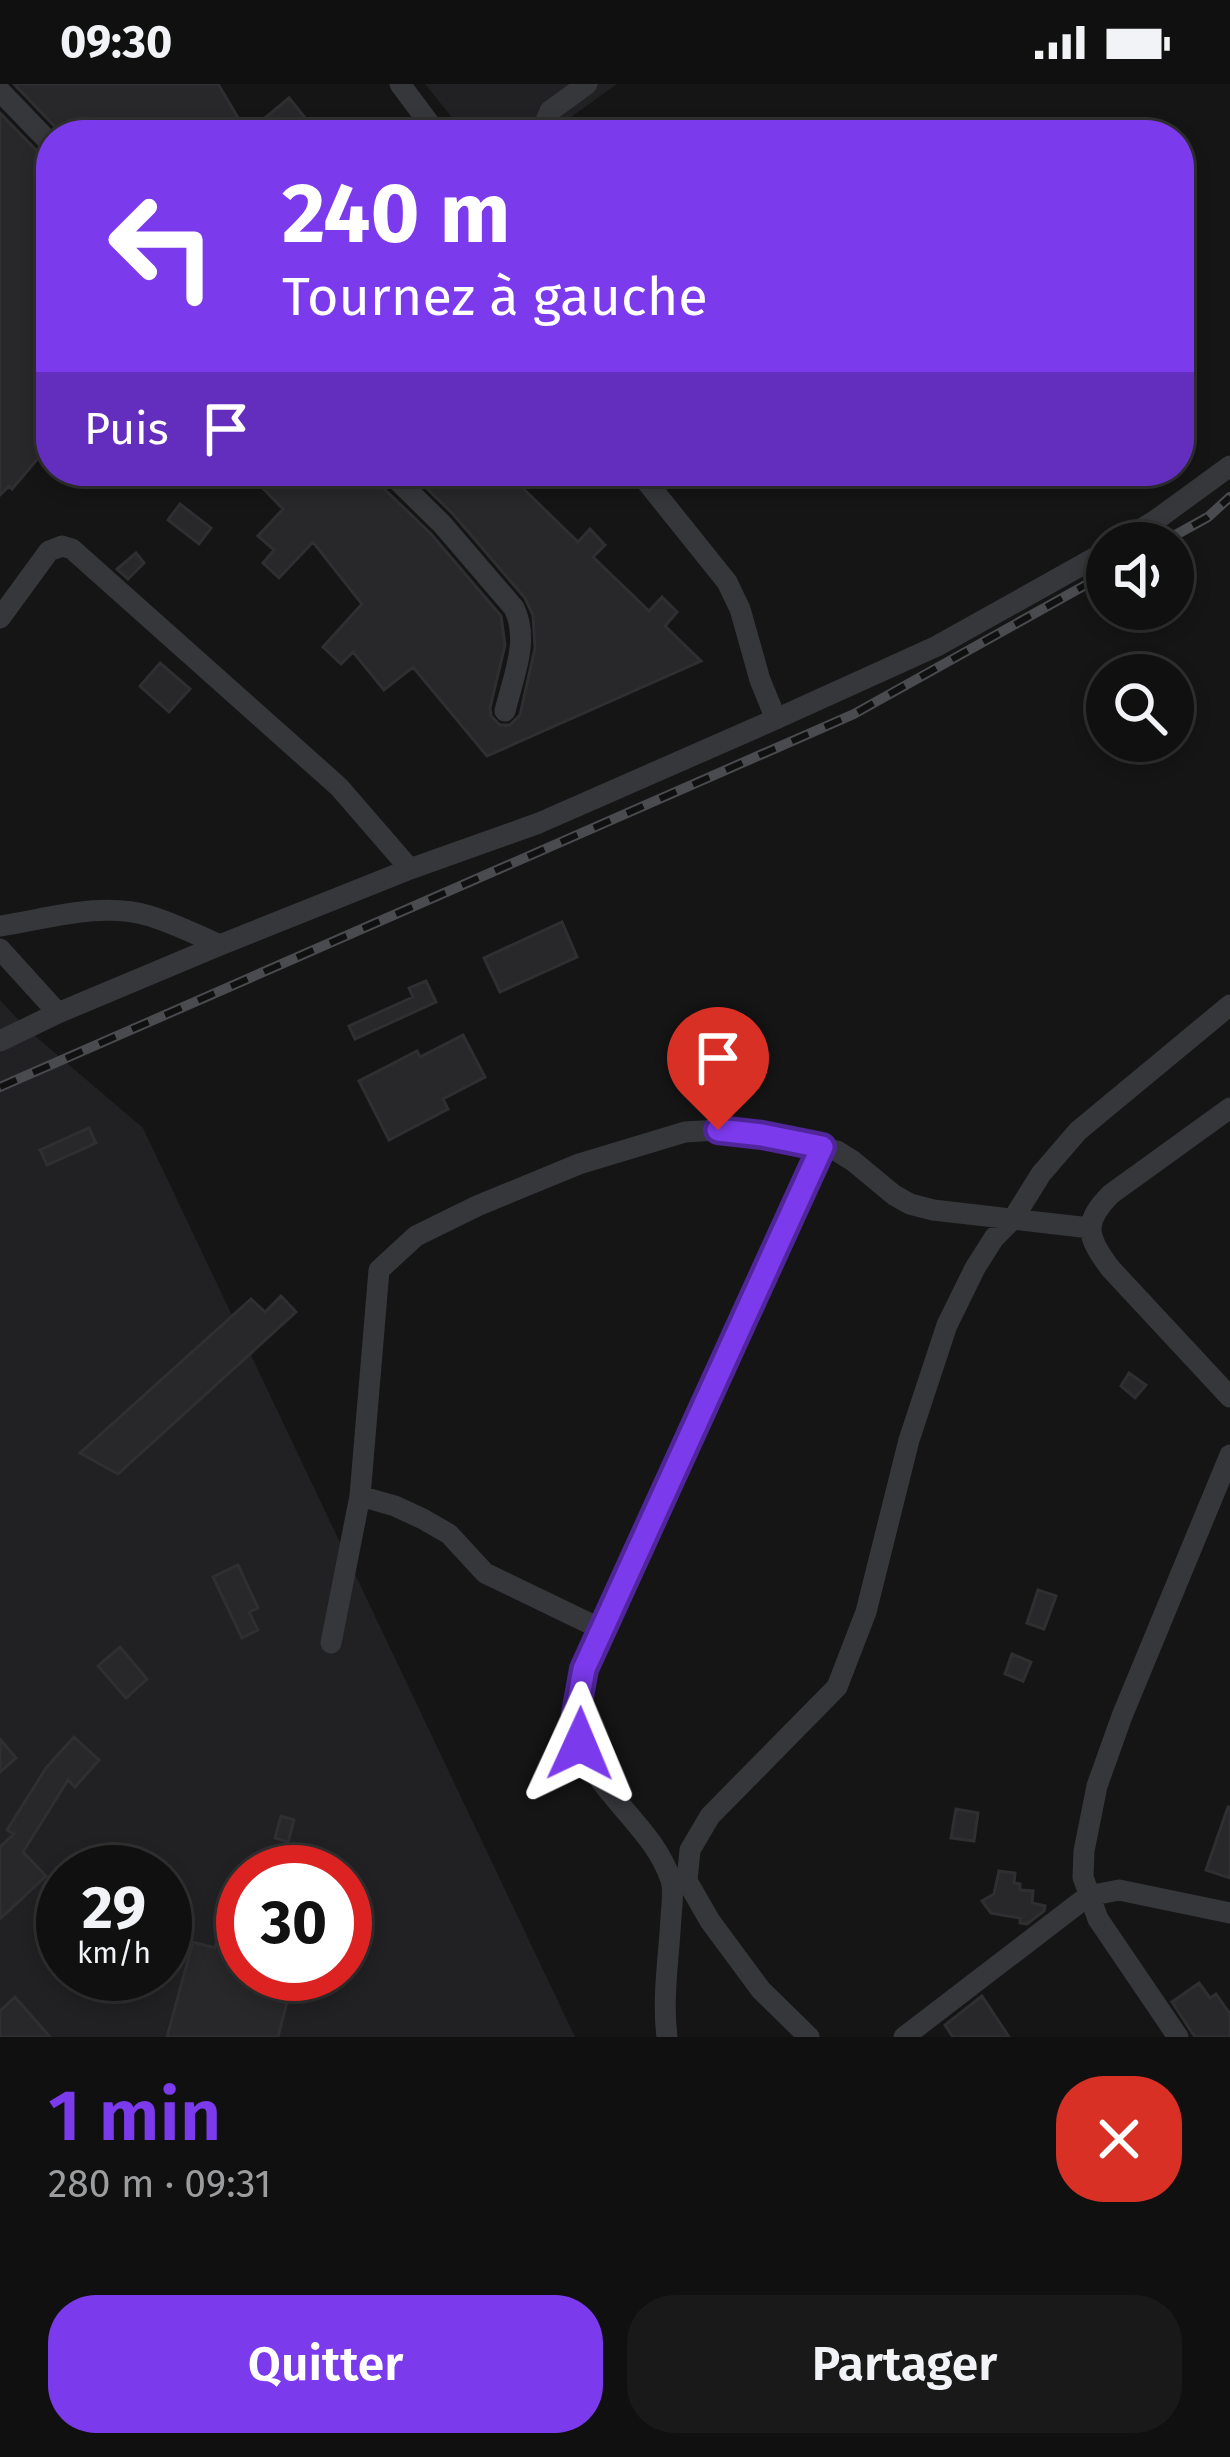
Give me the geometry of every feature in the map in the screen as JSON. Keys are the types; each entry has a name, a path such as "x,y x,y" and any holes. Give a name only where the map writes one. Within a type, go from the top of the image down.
{"street":[{"path":"400,84 427,120"},
{"path":"546,120 550,111 586,84"},
{"path":"0,92 36,129"},
{"path":"1153,522 1230,466"},
{"path":"403,486 442,524 520,621 523,636 505,711"},
{"path":"650,486 727,582 776,718"},
{"path":"0,618 49,551 62,546 72,549 339,787 410,869"},
{"path":"0,1041 220,945 539,823 937,646 1086,563"},
{"path":"0,926 110,911 147,915 220,945"},
{"path":"0,949 58,1013"},
{"path":"667,2037 663,2008 680,1882 690,1850 710,1816 837,1687 866,1612 909,1440 947,1325 975,1268 1041,1174 1078,1132 1230,1005"},
{"path":"1230,1108 1111,1193 1095,1210 1090,1228 1096,1249 1110,1268 1230,1397"},
{"path":"331,1643 360,1496 379,1270 416,1236 564,1170 685,1132 740,1132 837,1151 894,1195 933,1210 1090,1228"},
{"path":"808,2037 761,1990 652,1842 594,1774 580,1744 576,1713 584,1669 822,1147"},
{"path":"1178,2037 1113,1945 1088,1896 1084,1851 1097,1786 1122,1716 1230,1455"},
{"path":"360,1496 423,1519 449,1534 485,1573 603,1630"},
{"path":"904,2037 1088,1896 1119,1890 1230,1913"}],"shaded area":[{"path":"425,84 617,84 567,120 454,120"},
{"path":"0,1000 27,1029 143,1128 575,2037 0,2037"}],"building":[{"path":"14,84 218,84 239,120 49,120"},
{"path":"289,98 307,120 263,120"},
{"path":"0,113 36,150 36,461 12,489 9,486 0,495"},
{"path":"261,486 381,486 431,534 501,616 505,645 490,708 500,725 510,725 520,715 535,648 533,615 525,598 424,486 520,486 578,542 590,529 605,545 593,557 649,611 662,597 677,612 665,626 701,661 487,756 413,667 384,690 353,652 341,664 323,647 362,604 313,542 279,578 263,563 274,550 258,536 283,509"},
{"path":"180,504 211,528 199,544 168,520"},
{"path":"136,553 144,563 128,579 117,569"},
{"path":"160,663 190,689 169,712 140,686"},
{"path":"562,922 577,957 500,992 484,958"},
{"path":"426,981 436,1002 355,1039 349,1026 413,997 409,988"},
{"path":"463,1035 485,1077 443,1099 448,1109 389,1140 359,1081 417,1051 420,1057"},
{"path":"89,1128 96,1143 47,1165 40,1150"},
{"path":"281,1296 296,1312 118,1474 80,1453 251,1299 265,1312"},
{"path":"1129,1373 1146,1385 1135,1398 1121,1386"},
{"path":"238,1565 258,1608 249,1612 258,1630 242,1638 213,1577"},
{"path":"1038,1590 1056,1596 1044,1629 1027,1623"},
{"path":"120,1647 147,1679 126,1698 98,1666"},
{"path":"1012,1654 1031,1662 1023,1681 1005,1674"},
{"path":"74,1737 99,1760 75,1787 68,1780 23,1852 36,1866 36,1885 0,1919 0,1847 14,1834 7,1830 46,1768"},
{"path":"0,1739 16,1758 0,1772"},
{"path":"1230,1807 1230,1878 1206,1870"},
{"path":"956,1809 978,1813 974,1841 951,1838"},
{"path":"281,1816 294,1820 288,1842 275,1838"},
{"path":"999,1871 1015,1873 1014,1883 1020,1884 1020,1890 1033,1891 1032,1903 1045,1906 1044,1911 1027,1924 1020,1923 1020,1918 991,1913 982,1901 994,1894"},
{"path":"193,1942 215,1948 216,1944 216,2001 287,2001 278,2037 167,2037 177,2001 192,2001"},
{"path":"1199,1983 1210,1998 1216,1994 1230,2014 1230,2037 1195,2037 1172,2002"},
{"path":"982,1996 1009,2037 953,2037 945,2025"},
{"path":"15,1997 50,2037 0,2037 0,2011"}],"railway":[{"path":"1194,525 1230,497"},
{"path":"0,1087 854,714 1086,585"}],"route":[{"path":"580,1744 576,1713 584,1669 822,1147 718,1130"}]}
